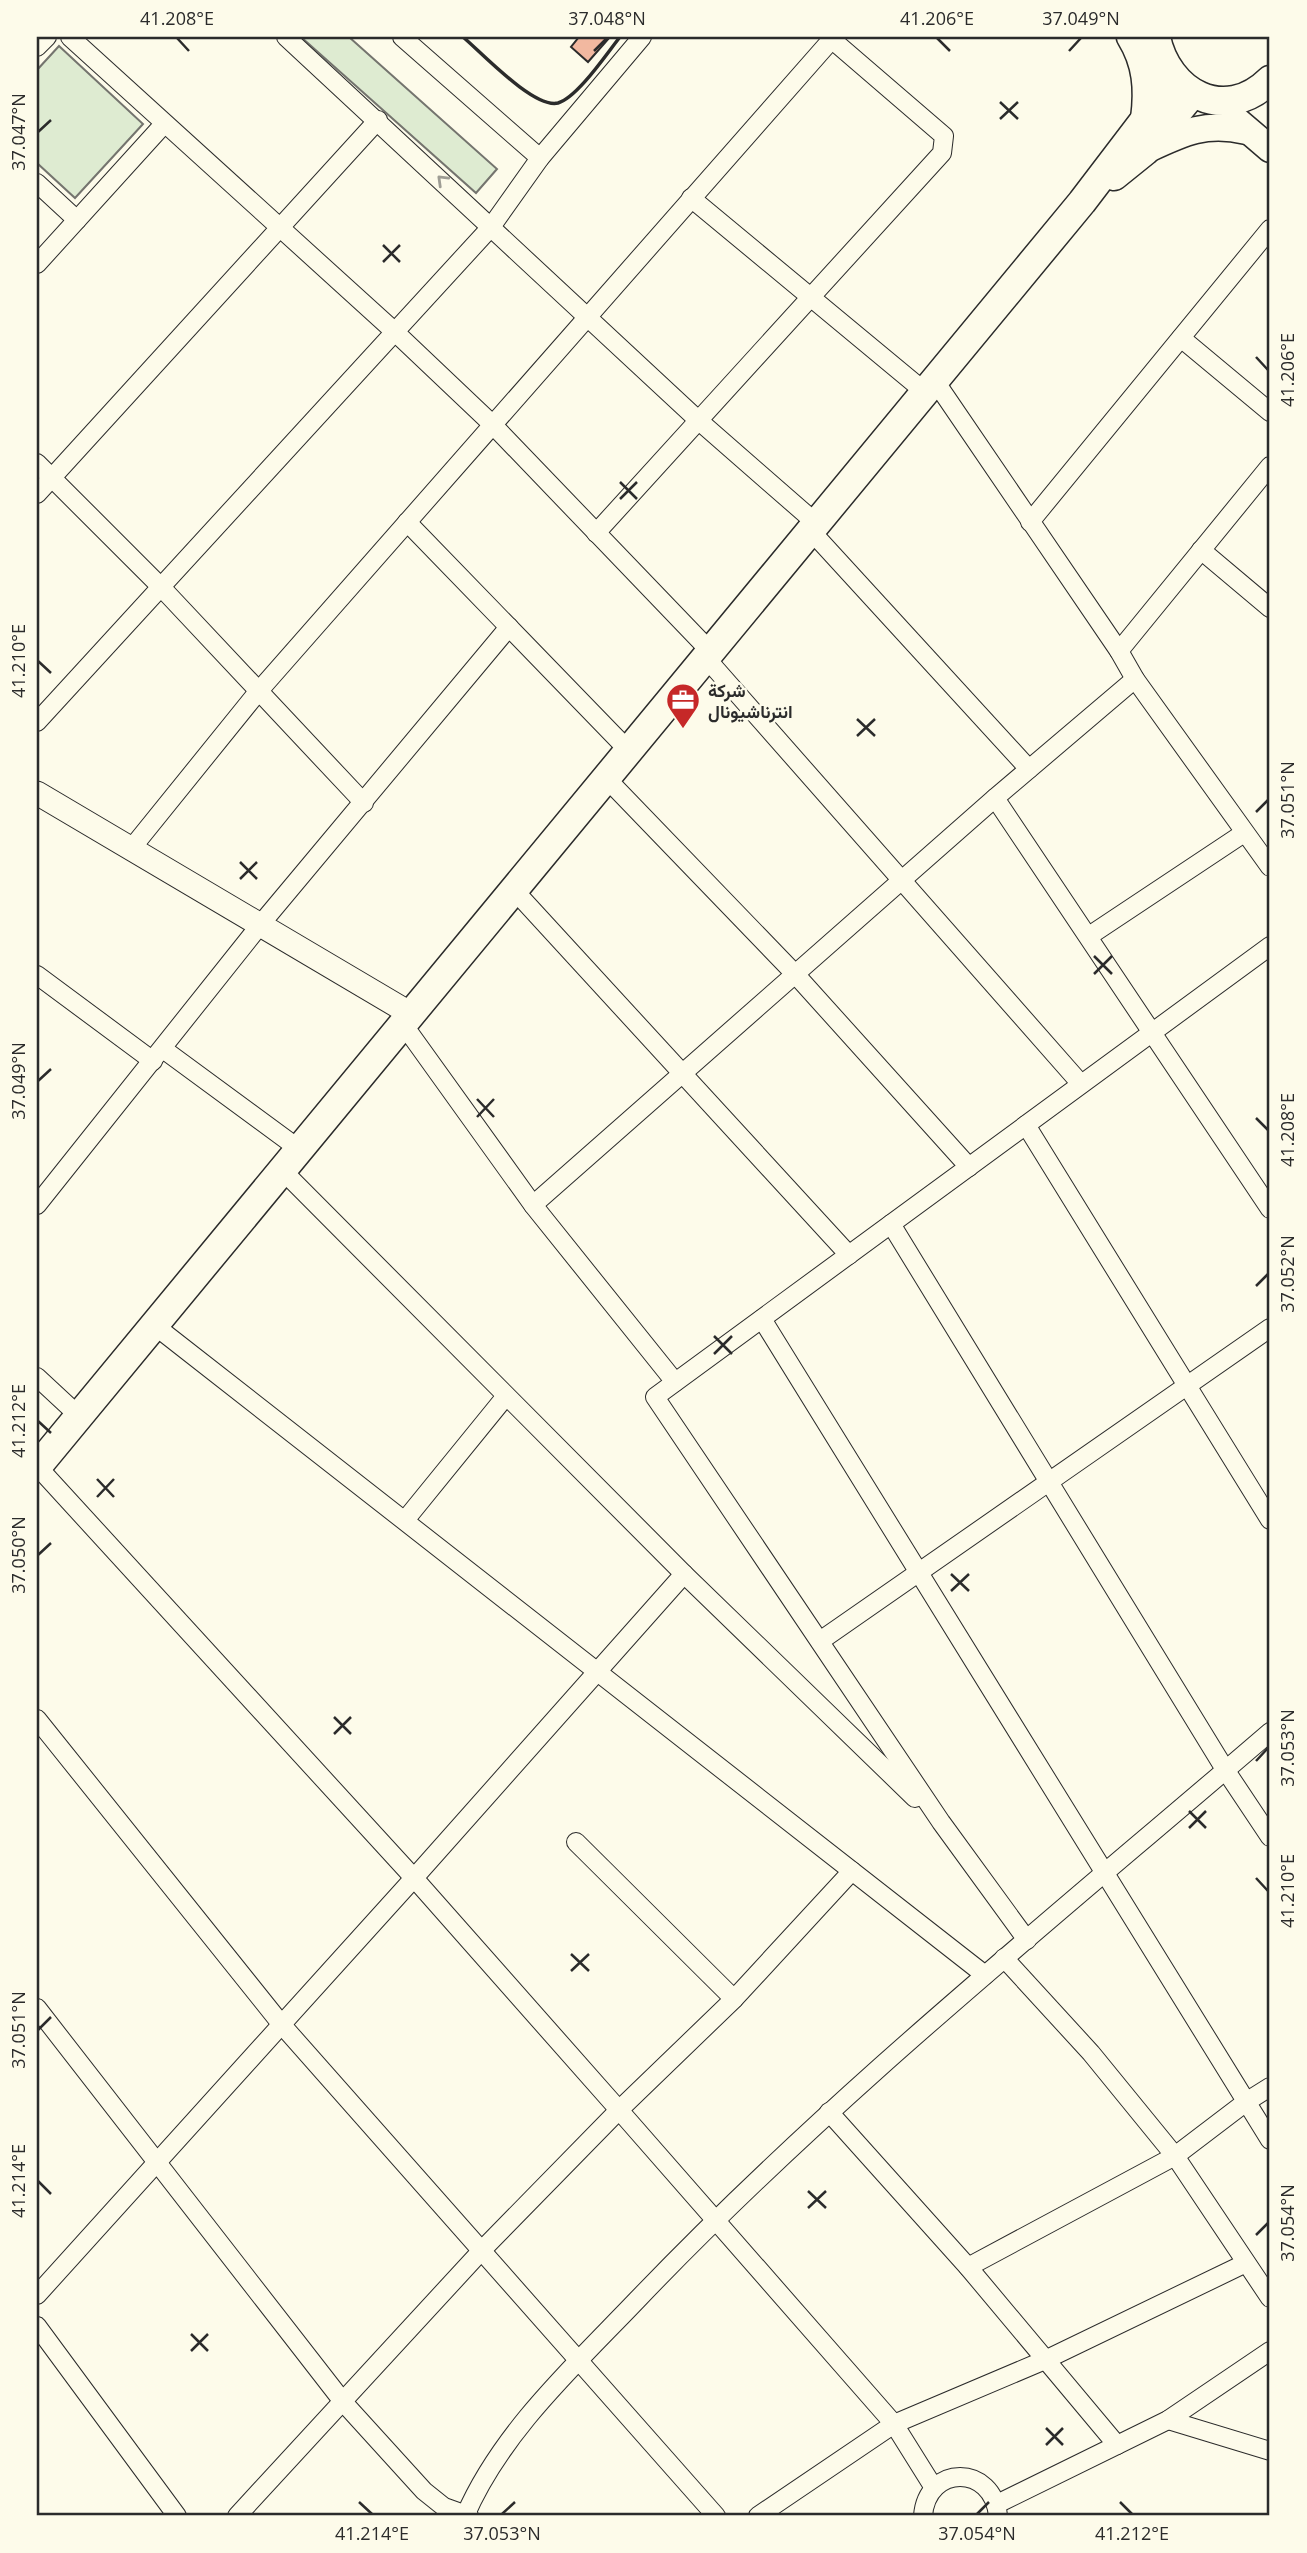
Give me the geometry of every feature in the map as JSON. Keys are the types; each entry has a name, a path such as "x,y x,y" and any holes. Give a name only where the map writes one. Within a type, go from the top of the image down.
{"main road":[{"path":"1131,37 1146,72 1148,96 1145,119"},
{"path":"1155,37 1161,60 1195,91 1270,149"},
{"path":"37,1466 930,387 1082,202 1145,119 1195,91 1249,95 1270,80"},
{"path":"1082,202 1145,151 1195,91"},
{"path":"1145,151 1194,128 1229,127 1246,131"}],"street":[{"path":"37,47 47,37"},
{"path":"70,37 395,332 493,425 708,655 900,881 1081,1084"},
{"path":"286,37 814,527 1029,769"},
{"path":"402,37 540,158"},
{"path":"37,722 491,228 540,158 642,37"},
{"path":"131,849 257,693 830,38 944,136 942,153 596,533"},
{"path":"37,494 378,120"},
{"path":"37,264 164,124"},
{"path":"37,183 77,220"},
{"path":"691,198 810,297 930,387 1030,522 1119,650 1135,679 1270,867"},
{"path":"1030,522 1270,229"},
{"path":"1181,338 1270,412"},
{"path":"37,463 161,587 257,693 364,803"},
{"path":"1119,650 1270,466"},
{"path":"407,522 629,751"},
{"path":"1201,550 1270,608"},
{"path":"37,1205 260,925 509,628"},
{"path":"533,1205 683,1076 900,881 1135,679"},
{"path":"606,778 796,975 969,1167"},
{"path":"37,793 260,925 407,1019 533,1205 675,1382"},
{"path":"995,798 1154,1031 1270,1209"},
{"path":"1089,936 1244,833"},
{"path":"513,890 849,1255"},
{"path":"1027,1940 941,1822 655,1396 1270,946"},
{"path":"37,975 158,1055 291,1159 506,1396 684,1574 941,1822"},
{"path":"1026,1125 1270,1520"},
{"path":"891,1224 1226,1771 1270,1837"},
{"path":"762,1319 1270,2140"},
{"path":"154,1325 406,1519 985,1975"},
{"path":"820,1641 1270,1328"},
{"path":"37,1377 79,1416"},
{"path":"406,1519 506,1396"},
{"path":"37,1466 414,1878 894,2424 934,2488"},
{"path":"37,2295 684,1574"},
{"path":"37,1719 282,2025 483,2249 716,2516"},
{"path":"37,2008 344,2403 424,2491 444,2507 467,2516 481,2480 496,2459 580,2359 713,2220 829,2112 1004,1958 1270,1732"},
{"path":"576,1842 734,1999"},
{"path":"237,2516 344,2403 483,2249 618,2110 734,1999 852,1871"},
{"path":"1004,1958 1091,2053 1175,2156 1270,2298"},
{"path":"968,2267 1175,2156 1270,2087"},
{"path":"829,2112 968,2267 1117,2445"},
{"path":"758,2516 894,2424 1045,2360 1245,2263"},
{"path":"37,2326 177,2516"},
{"path":"923,2516 928,2496 934,2488 943,2481 965,2477 985,2486 998,2510 1168,2420 1270,2351"},
{"path":"1168,2420 1270,2451"}],"green space":[{"path":"301,37 349,37 497,169 476,193"},
{"path":"59,46 143,124 75,198 37,163 37,70"}],"building":[{"path":"579,37 610,37 588,62 571,47"}],"wall":[{"path":"463,37 522,89 548,103 558,103 566,99 583,84 620,37"}],"place":[{"name":"شركة انترناشيونال","path":"683,730"}]}
